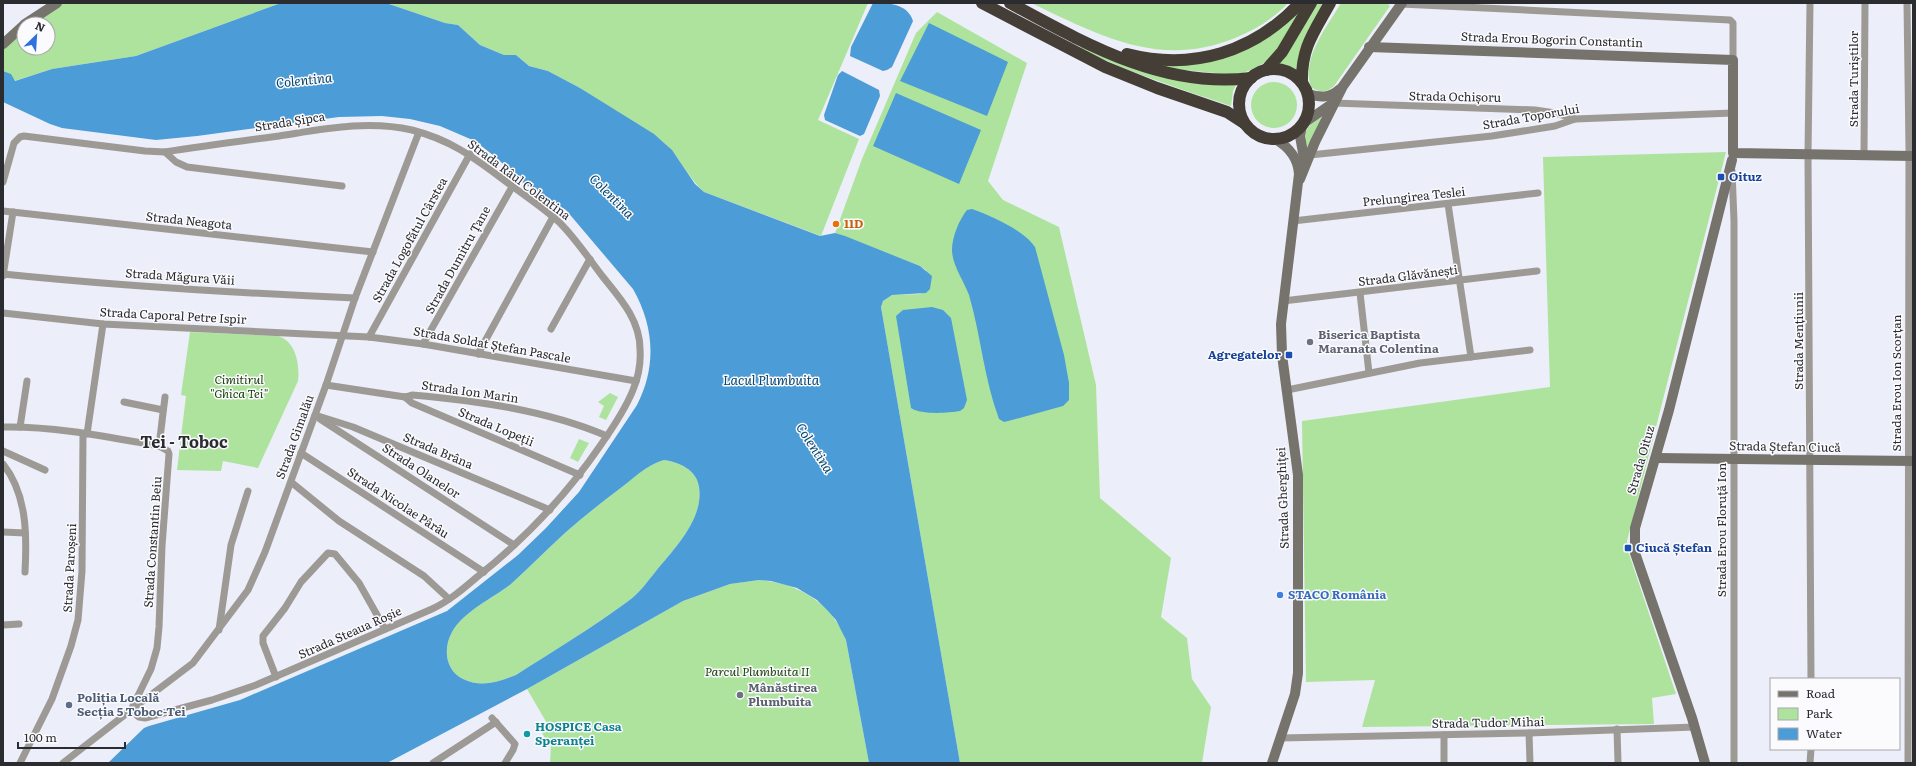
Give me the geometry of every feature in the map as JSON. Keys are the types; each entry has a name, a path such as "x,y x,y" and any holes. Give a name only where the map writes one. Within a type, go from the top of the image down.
{"highway":[{"path":"982,3 1105,67 1132,79 1227,112 1244,122 1254,133 1261,137 1275,139 1290,136 1303,124 1309,108 1308,94 1302,82 1302,62 1304,51 1330,3"},
{"path":"1010,3 1072,36 1122,59 1162,71 1216,78 1251,78"},
{"path":"1072,36 1145,58 1179,61 1234,50 1255,40 1273,29 1300,3"},
{"path":"1244,122 1240,108 1242,91 1251,78 1266,70 1282,52 1311,3"},
{"path":"1266,70 1282,70 1302,82"}],"street":[{"path":"38,16 57,3"},
{"name":"Strada Mențiunii","path":"1810,3 1808,154 1811,678"},
{"name":"Strada Turiștilor","path":"1864,154 1865,3"},
{"name":"Strada Erou Ion Scorțan","path":"1907,3 1911,156 1908,763"},
{"path":"1402,4 1732,21 1733,60"},
{"name":"Strada Gherghiței","path":"1272,763 1296,687 1298,661 1298,475 1281,338 1283,301 1299,183 1333,103 1369,47 1402,4"},
{"path":"3,44 16,33"},
{"name":"Strada Erou Bogorin Constantin","path":"1369,47 1733,60"},
{"name":"Strada Oituz","path":"1705,763 1695,727 1634,546 1636,528 1656,458 1732,156 1733,60"},
{"name":"Strada Gherghiței","path":"1308,94 1320,97 1329,96 1343,86"},
{"name":"Strada Gherghiței","path":"1305,166 1305,158 1300,136 1303,124 1333,103"},
{"name":"Strada Ochișoru","path":"1333,103 1535,110 1564,115 1575,119"},
{"name":"Strada Toporului","path":"1310,155 1492,136 1555,126 1575,119 1733,113"},
{"name":"Strada Șipca","path":"3,182 14,143 20,137 24,136 145,151 165,152 343,126 384,126 419,132"},
{"name":"Strada Râul Colentina","path":"419,132 444,141 470,154 553,217 567,231 590,259 624,304 635,323 640,349 636,381 626,405 580,475 550,510"},
{"name":"Strada Gimalău","path":"131,710 193,663 246,594 261,564 326,385 355,298 419,132"},
{"name":"Strada Gherghiței","path":"1275,139 1285,146 1296,160 1299,183"},
{"path":"165,152 176,162 187,167 342,186"},
{"name":"Strada Logofătul Cârstea","path":"369,337 470,154"},
{"path":"1732,156 1808,154 1911,156"},
{"name":"Strada Erou Floruță Ion","path":"1732,156 1734,221 1734,459 1732,548 1734,763"},
{"name":"Strada Dumitru Țane","path":"424,344 512,186"},
{"name":"Prelungirea Teslei","path":"1293,221 1538,193"},
{"path":"1448,204 1471,357"},
{"name":"Strada Neagota","path":"3,211 372,252"},
{"path":"3,275 13,212"},
{"path":"478,354 553,217"},
{"path":"551,329 590,259"},
{"name":"Strada Glăvănești","path":"1283,301 1537,272"},
{"name":"Strada Măgura Văii","path":"3,275 82,282 355,298"},
{"path":"1360,293 1369,373"},
{"name":"Strada Caporal Petre Ispir","path":"3,313 103,324 343,335"},
{"name":"Strada Paroșeni","path":"20,763 52,699 71,646 78,620 82,571 85,434 103,324"},
{"name":"Strada Soldat Ștefan Pascale","path":"343,335 424,344 636,381"},
{"path":"1287,390 1420,363 1530,350"},
{"path":"20,427 27,381"},
{"name":"Strada Ion Marin","path":"326,385 405,397 412,395 428,397 538,414 569,422 607,436"},
{"path":"3,427 20,427 85,434 159,446 165,397"},
{"name":"Strada Lopeții","path":"405,397 412,403 580,475"},
{"path":"124,402 163,410"},
{"name":"Strada Brâna","path":"315,415 353,427 550,510"},
{"name":"Strada Olanelor","path":"315,415 514,545"},
{"name":"Strada Constantin Beiu","path":"63,763 131,710 145,683 155,657 158,638 162,546 170,460 168,450 159,446"},
{"path":"3,450 45,470"},
{"name":"Strada Nicolae Pârâu","path":"301,453 484,572"},
{"name":"Strada Ștefan Ciucă","path":"1656,458 1910,461"},
{"path":"3,464 16,484 20,495 25,533 25,572"},
{"path":"291,482 338,521 424,576 449,599"},
{"path":"219,630 231,545 248,491"},
{"name":"Strada Steaua Roșie","path":"131,710 139,717 144,718 212,700 276,677 432,609 449,599 484,572 550,510"},
{"path":"3,532 25,533"},
{"path":"276,677 263,643 263,636 285,608 301,582 328,553 335,554 354,577 366,594 385,629"},
{"path":"3,625 18,624"},
{"path":"145,683 157,691"},
{"path":"433,763 494,720 515,744 513,750 504,763"},
{"name":"Strada Tudor Mihai","path":"1280,738 1529,733 1695,727"},
{"path":"1618,730 1618,763"},
{"path":"1529,733 1530,763"},
{"path":"1444,735 1444,763"},
{"path":"1810,763 1811,750"}],"green space":[{"path":"57,3 281,3 136,56 52,69 14,81 10,74 3,71 3,44 16,32 16,56 56,56 56,16 37,16"},
{"path":"386,3 868,3 818,120 859,139 821,236 704,192 663,142 580,88 548,71 529,66 516,55 504,55 480,45 458,25 445,23"},
{"path":"1031,3 1288,3 1264,23 1235,38 1207,47 1181,50 1155,49 1130,44 1105,36"},
{"path":"1305,3 1286,39 1271,57 1262,64 1236,75 1173,69 1138,61 1222,58"},
{"path":"1315,3 1325,3 1300,50 1296,70 1278,64"},
{"path":"1341,3 1387,3 1390,6 1334,86 1326,91 1320,91 1311,87 1309,76 1312,54 1323,32"},
{"path":"937,12 1027,63 988,181 1003,200 1059,227 1096,385 1100,498 1171,558 1161,617 1187,638 1192,679 1211,707 1202,763 960,763 881,307 883,301 892,295 921,294 926,270 920,266 835,233 862,159 916,33"},
{"path":"1081,46 1237,83 1233,91 1231,106 1136,73 1080,49"},
{"path":"1274,82 1287,86 1293,92 1297,105 1293,118 1287,124 1274,128 1261,124 1255,118 1251,105 1255,92 1261,86"},
{"path":"1326,115 1308,151 1305,138 1307,129 1314,122"},
{"path":"1726,152 1627,541 1628,551 1676,694 1652,698 1654,724 1362,727 1375,680 1306,682 1302,421 1550,387 1543,157"},
{"name":"Cimitirul \"Ghica Tei\"","path":"190,332 278,336 289,343 296,354 298,381 258,468 223,461 221,471 177,470 186,396 181,395"},
{"path":"610,393 618,397 606,420 599,417 604,406 598,402"},
{"path":"579,439 589,443 578,462 570,458"},
{"path":"664,460 681,465 695,476 699,487 697,511 679,543 639,592 600,621 516,675 496,682 483,684 470,682 457,675 452,670 447,658 447,645 449,638 457,624 479,605 511,584 566,532 634,477 651,465"},
{"name":"Parcul Plumbuita II","path":"759,580 787,585 812,597 832,615 840,627 846,640 869,763 550,763 551,745 545,739 541,730 548,725 527,689 683,601 730,584"}],"water":[{"name":"Lacul Plumbuita","path":"281,3 386,3 445,23 458,25 480,45 504,55 516,55 529,66 548,71 580,88 654,134 672,150 695,184 704,192 820,236 835,233 845,236 920,266 932,276 930,289 926,293 892,295 883,301 881,307 960,763 869,763 846,640 836,620 817,600 797,588 771,581 759,580 730,584 683,601 527,689 387,763 108,763 144,728 240,700 447,611 518,555 546,528 579,492 637,405 648,376 650,361 649,332 640,303 633,289 566,210 519,180 498,159 475,141 440,126 410,119 382,116 339,117 156,140 62,128 3,102 3,71 11,74 15,81 52,69 136,56","holes":["664,460 681,465 695,476 699,487 697,511 679,543 639,592 600,621 516,675 496,682 483,684 470,682 457,675 452,670 447,658 447,645 449,638 457,624 479,605 511,584 572,526 592,510 651,465"]},
{"path":"873,3 885,3 902,7 910,15 913,21 892,67 883,71 850,56 851,47"},
{"path":"929,23 1008,62 987,116 900,81"},
{"path":"842,71 879,90 880,96 864,134 860,136 825,120 824,115 838,75"},
{"path":"896,93 981,130 959,184 873,146"},
{"path":"972,209 997,219 1023,235 1035,247 1064,355 1069,383 1069,400 1063,406 1004,422 999,419 986,373 977,326 969,295 956,267 952,250 956,229 967,210"},
{"path":"932,307 943,310 951,318 967,400 964,408 960,411 928,413 911,408 896,316 903,310"}],"place":[{"name":"Oituz","path":"1721,177"},
{"name":"11D","path":"836,224"},
{"name":"Biserica Baptista Maranata Colentina","path":"1310,342"},
{"name":"Agregatelor","path":"1289,355"},
{"name":"Ciucă Ștefan","path":"1628,548"},
{"name":"STACO România","path":"1280,595"},
{"name":"Mânăstirea Plumbuita","path":"740,695"},
{"name":"Poliția Locală Secția 5 Toboc-Tei","path":"69,705"},
{"name":"HOSPICE Casa Speranței","path":"527,734"}],"district":[{"name":"Tei - Toboc","path":"184,442"}],"water label":[{"name":"Colentina","path":"304,80"},
{"name":"Colentina","path":"612,196"},
{"name":"Colentina","path":"815,448"}]}
